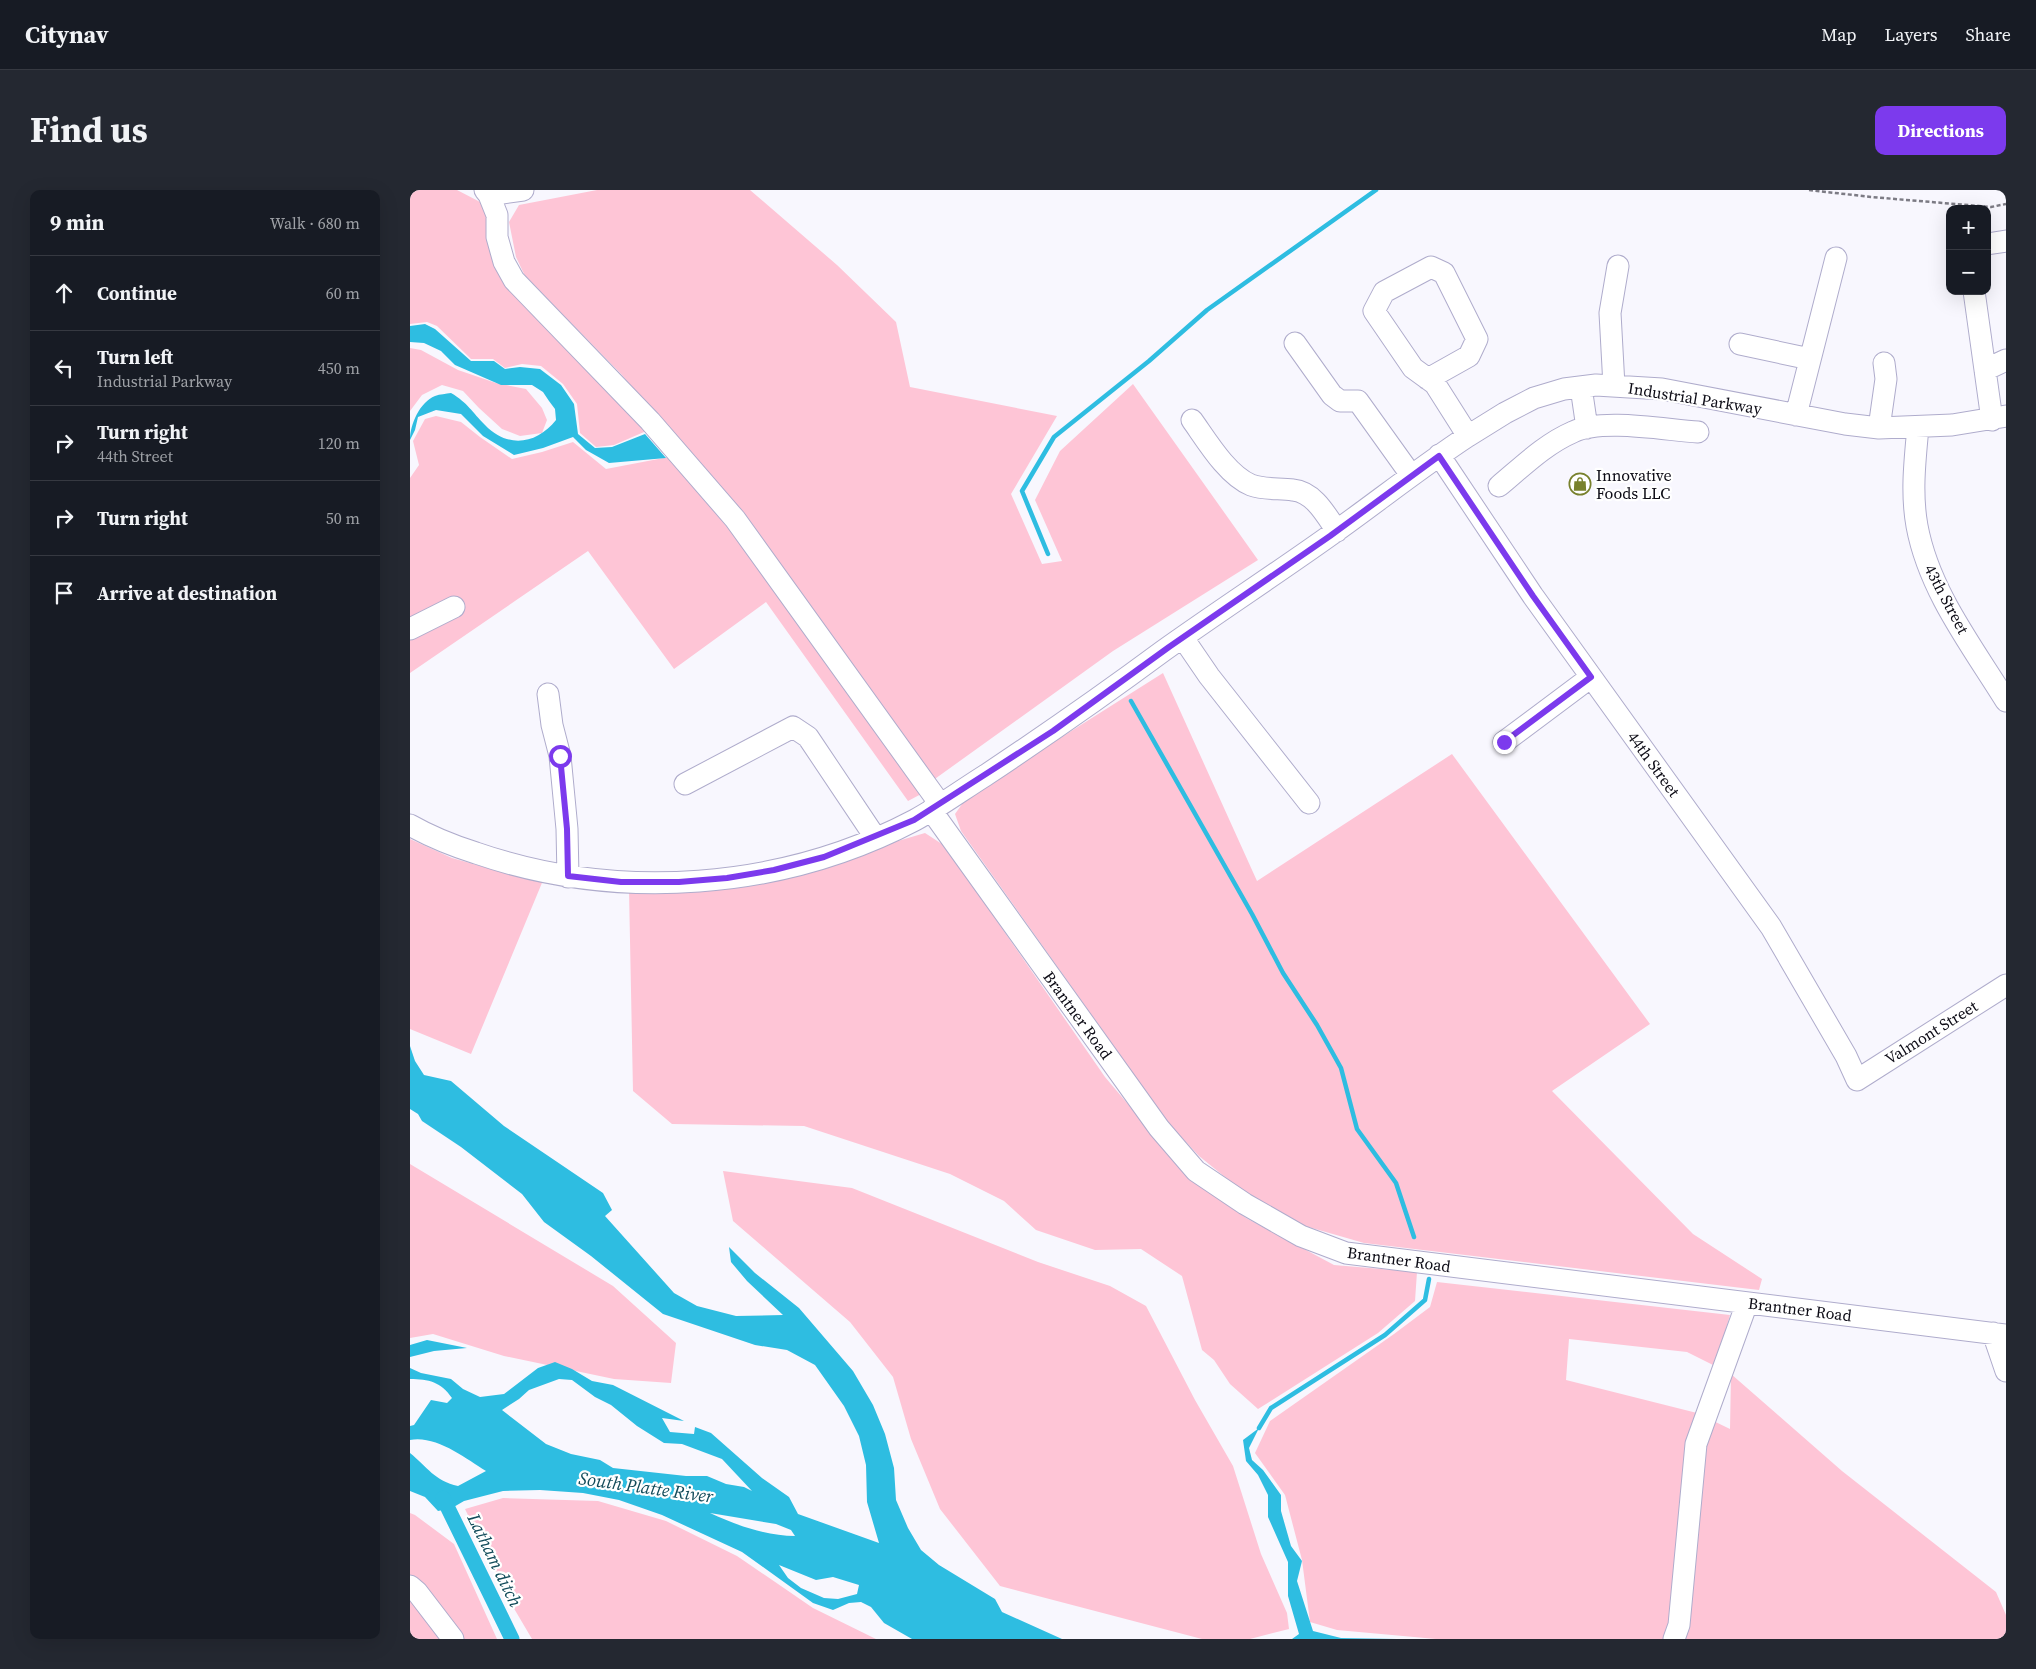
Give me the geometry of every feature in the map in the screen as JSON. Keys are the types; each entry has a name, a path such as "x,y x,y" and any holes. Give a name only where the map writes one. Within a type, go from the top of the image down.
{"street":[{"path":"487,192 523,190"},
{"name":"Brantner Road","path":"487,192 497,215 497,237 504,262 514,280 650,421 735,519 1159,1128 1196,1171 1244,1204 1301,1236 1346,1253 1999,1334"},
{"path":"1991,243 2006,241"},
{"path":"1796,414 1836,258"},
{"path":"1614,386 1610,313 1618,266"},
{"path":"1428,379 1470,356 1477,339 1444,273 1431,267 1384,292 1374,311 1413,368 1428,379 1435,384 1468,436"},
{"path":"1975,295 1985,370 1999,418"},
{"path":"1295,343 1332,395 1340,401 1358,401 1411,475"},
{"path":"1740,344 1810,359"},
{"path":"1985,370 2006,360"},
{"path":"1878,428 1886,379 1884,363"},
{"name":"Industrial Parkway","path":"410,825 510,865 568,876 621,882 679,882 727,878 774,870 824,857 875,838 914,820 936,807 1053,731 1337,531 1411,475 1468,436 1504,413 1534,398 1564,389 1614,386 1662,389 1878,428 1918,427 1999,418"},
{"path":"1580,387 1587,428"},
{"path":"1192,420 1223,464 1250,485 1270,489 1296,490 1314,500 1337,531"},
{"path":"1499,486 1573,431 1587,428 1626,426 1698,432"},
{"name":"43th Street","path":"1918,427 1914,495 1917,525 1924,553 1945,603 2006,701"},
{"name":"44th Street","path":"1439,456 1533,596 1771,927 1846,1056 1857,1080"},
{"path":"410,628 454,607"},
{"path":"1183,638 1209,676 1309,803"},
{"path":"1504,742 1591,677"},
{"path":"548,694 552,725 560,756 567,829 568,876"},
{"path":"685,784 793,727 808,737 875,838"},
{"name":"Valmont Street","path":"1857,1080 2006,985"},
{"path":"1674,1639 1679,1625 1696,1444 1747,1303"},
{"path":"1999,1334 2006,1371"},
{"path":"410,1586 417,1592 453,1639"}],"path":[{"path":"1809,190 1991,207 2006,204"}],"shaded area":[{"path":"410,190 457,190 484,204 493,249 651,429 614,445 596,447 580,433 577,404 563,384 541,366 522,364 505,368 493,359 471,359 437,326 427,322 410,324"},
{"path":"597,190 750,190 837,265 896,322 910,387 1057,416 1011,494 1042,564 1062,561 1035,500 1060,451 1133,384 1258,560 1113,651 932,781 721,490 621,374 525,276 516,257 509,222 519,205"},
{"path":"410,348 421,350 458,370 496,383 526,389 542,408 547,420 542,433 520,436 502,429 463,391 442,385 422,395 410,411"},
{"path":"436,416 461,422 512,459 573,442 606,469 674,456 728,519 925,792 908,801 766,602 674,669 588,551 410,673 410,478 419,465 413,441 425,419"},
{"path":"1163,673 1257,881 1452,754 1650,1024 1552,1091 1693,1234 1762,1279 1759,1290 1364,1243 1298,1224 1236,1186 1199,1156 1169,1124 961,831 955,814 967,797"},
{"path":"925,833 945,846 1105,1077 1193,1181 1246,1218 1334,1265 1417,1272 1415,1301 1378,1333 1258,1409 1230,1384 1214,1360 1202,1350 1182,1276 1141,1249 1095,1250 1036,1230 1004,1201 950,1174 804,1126 672,1124 633,1091 629,890 755,883"},
{"path":"410,839 452,858 502,872 544,878 471,1054 410,1029"},
{"path":"410,1164 613,1286 676,1343 671,1383 614,1379 504,1356 433,1334 410,1338"},
{"path":"723,1171 852,1188 1038,1262 1110,1286 1146,1306 1195,1400 1233,1466 1261,1554 1287,1613 1289,1629 1250,1639 1202,1639 1000,1586 940,1509 911,1439 893,1377 850,1322 733,1221"},
{"path":"1437,1282 1730,1315 1715,1366 1687,1352 1569,1339 1566,1380 1697,1413 1730,1429 1731,1374 1842,1471 1996,1592 2006,1615 2006,1639 1436,1639 1337,1630 1310,1622 1302,1560 1285,1495 1255,1453 1270,1421 1430,1307"},
{"path":"503,1498 598,1501 666,1521 737,1556 813,1608 876,1639 532,1639 509,1600 465,1509"},
{"path":"410,1513 454,1544 497,1639 410,1639"}],"water":[{"path":"425,324 435,329 471,361 494,361 505,369 520,367 540,369 561,385 574,404 578,434 595,448 612,447 645,434 666,458 609,463 586,450 573,437 543,448 514,455 483,436 461,414 436,410 418,417 410,440 412,427 420,408 430,399 441,394 451,393 457,397 485,425 503,438 522,440 531,438 540,434 556,420 555,409 543,392 532,385 501,385 455,365 441,351 424,343 410,342 410,326"},
{"name":"South Platte River","path":"410,1046 415,1061 424,1075 451,1081 504,1126 603,1193 612,1210 605,1216 674,1293 697,1306 736,1316 783,1315 747,1281 731,1262 729,1247 755,1273 799,1308 853,1371 873,1405 885,1434 894,1468 896,1500 908,1528 921,1550 939,1565 995,1599 1002,1612 1062,1639 912,1639 884,1623 871,1607 861,1602 849,1603 833,1610 813,1603 742,1552 662,1515 619,1500 583,1493 540,1490 503,1491 464,1501 452,1508 438,1511 425,1497 410,1491 410,1453 437,1477 458,1486 486,1471 440,1444 420,1439 410,1440 410,1426 414,1425 431,1400 447,1403 452,1398 439,1385 423,1380 410,1379 410,1368 421,1373 451,1379 463,1389 480,1397 504,1394 538,1368 555,1362 572,1369 592,1381 613,1385 684,1421 662,1418 670,1432 694,1434 695,1427 711,1433 762,1478 789,1497 798,1514 879,1543 867,1502 866,1465 859,1436 844,1406 815,1365 787,1350 755,1345 663,1314 591,1256 544,1222 522,1194 461,1147 422,1121 418,1114 410,1109","holes":["559,1379 572,1380 664,1443 682,1444 722,1459 752,1491 744,1487 726,1484 707,1476 686,1476 613,1468 600,1460 571,1454 546,1444 502,1410 529,1390","710,1513 776,1524 791,1530 795,1536 762,1532 741,1526","779,1565 816,1580 833,1577 859,1585 857,1594 838,1599 824,1598 801,1588 788,1578"]},
{"path":"427,1340 467,1348 434,1351 410,1357 410,1345"},
{"path":"1259,1428 1249,1448 1252,1460 1263,1470 1281,1495 1281,1511 1291,1546 1302,1561 1297,1581 1313,1631 1341,1638 1397,1639 1292,1639 1299,1634 1288,1596 1288,1562 1268,1517 1268,1495 1258,1475 1246,1461 1243,1440"}],"waterway":[{"path":"1048,554 1022,491 1054,437 1149,361 1207,310 1376,190"},
{"path":"1131,701 1252,914 1283,973 1317,1025 1341,1068 1357,1129 1396,1183 1414,1237"},
{"path":"1259,1428 1271,1408 1385,1335 1425,1300 1429,1279"},
{"name":"Latham ditch","path":"443,1498 512,1639"}],"place":[{"name":"Innovative Foods LLC","path":"1580,484"}],"route":[{"path":"560,756 567,829 568,876 621,882 679,882 727,878 774,870 824,857 914,820 1053,731 1169,647 1330,536 1439,456 1533,596 1591,677 1504,742"}]}
